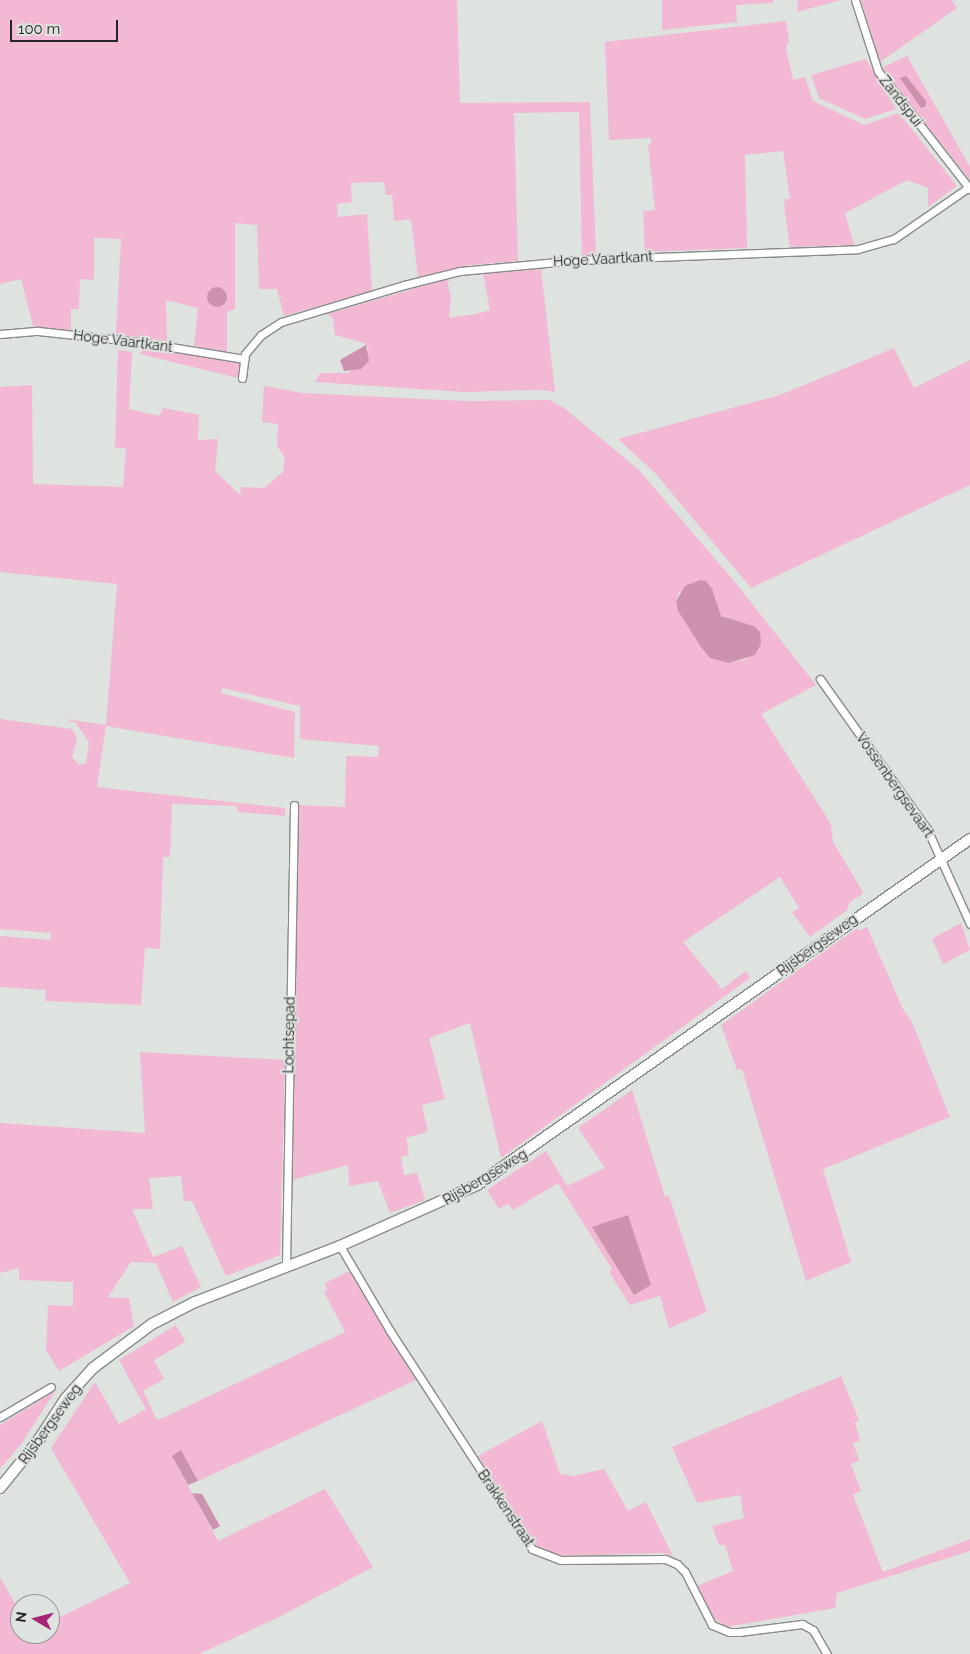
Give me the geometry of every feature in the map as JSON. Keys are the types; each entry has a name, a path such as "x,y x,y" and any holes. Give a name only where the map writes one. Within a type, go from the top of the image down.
{"main road":[{"name":"Rijsbergseweg","path":"0,1488 38,1441 66,1398 111,1352 152,1324 195,1302 340,1246 445,1202 509,1166 970,839"}],"street":[{"name":"Zandspui","path":"855,0 878,71 970,188"},
{"name":"Hoge Vaartkant","path":"242,378 245,359 261,335 281,322 460,271 578,260 858,249 894,238 970,188"},
{"name":"Hoge Vaartkant","path":"0,334 38,331 130,341 245,359"},
{"name":"Vossenbergsevaart","path":"820,679 902,792 942,858 970,924"},
{"name":"Lochtsepad","path":"286,1266 294,804"},
{"name":"Brakkenstraat","path":"340,1246 390,1331 532,1549 560,1560 665,1559 677,1564 685,1572 712,1625 739,1632 802,1624 813,1630 827,1654"},
{"path":"0,1417 51,1387"}],"shaded area":[{"path":"0,0 457,0 460,103 590,102 596,255 582,256 579,112 514,113 518,261 470,265 418,277 411,219 394,221 392,195 386,195 384,182 351,183 352,202 337,204 338,217 367,214 372,291 284,316 277,289 259,289 257,225 235,223 235,309 227,312 227,353 194,346 198,308 166,300 167,341 116,334 121,239 94,238 94,280 80,279 79,309 71,309 71,330 34,329 21,279 0,284"},
{"path":"662,0 773,0 773,3 736,5 737,22 662,30"},
{"path":"798,0 841,0 797,12"},
{"path":"861,0 952,0 957,8 880,62"},
{"path":"786,21 789,40 786,48 793,80 805,77 813,101 864,125 899,113 957,186 928,207 928,188 907,180 845,213 854,245 790,247 784,206 785,199 790,199 783,151 745,155 747,248 645,252 643,211 655,210 648,144 651,144 651,138 609,140 605,42"},
{"path":"907,56 970,167 970,180 885,73 883,67"},
{"path":"866,59 896,109 865,119 819,98 811,75"},
{"path":"906,76 926,101 926,106 921,108 900,78"},
{"path":"541,269 555,392 542,390 463,392 315,382 320,373 349,373 369,349 364,343 335,335 333,318 327,314 447,279 451,297 449,318 476,314 490,310 483,274"},
{"path":"217,287 224,290 227,297 224,304 217,307 210,304 207,297 210,290"},
{"path":"366,345 369,361 361,369 344,371 340,360"},
{"path":"144,347 244,363 242,379 140,354"},
{"path":"894,348 914,388 970,360 970,485 751,588 655,473 618,439 780,395"},
{"path":"118,350 132,352 129,409 159,416 163,408 199,415 198,440 218,439 215,471 240,495 241,487 264,488 283,472 285,458 277,446 278,424 262,422 264,386 302,393 465,401 550,400 564,408 638,469 735,582 816,685 761,714 831,824 833,842 863,892 850,902 847,910 810,937 792,912 799,908 780,877 683,942 722,989 746,971 750,978 501,1158 470,1023 429,1038 445,1099 422,1105 428,1132 406,1138 409,1155 401,1157 404,1175 417,1173 425,1200 390,1213 378,1181 349,1186 348,1165 288,1181 298,805 345,807 346,756 378,757 379,746 300,739 300,706 222,688 221,693 295,712 294,758 106,726 97,787 285,808 285,816 238,812 237,806 172,804 170,857 163,857 160,949 145,948 141,1005 45,1001 46,990 0,987 0,936 50,940 51,933 0,929 0,719 72,729 77,738 72,757 79,765 86,763 89,743 76,723 65,719 106,725 117,584 0,572 0,387 32,385 33,484 123,487 126,448 115,448","holes":["679,592 714,595 715,604 721,616 754,626 747,659 729,663 710,658 678,611 676,601"]},
{"path":"700,580 706,581 712,589 721,616 754,626 760,632 761,644 755,655 729,663 710,658 701,647 678,611 676,601 685,586"},
{"path":"961,923 970,950 943,964 932,939"},
{"path":"867,927 903,1009 912,1022 950,1117 823,1169 851,1262 806,1281 742,1069 737,1070 721,1025 857,928 859,931"},
{"path":"140,1052 285,1060 280,1255 226,1276 192,1201 184,1201 181,1176 149,1178 153,1209 132,1209 153,1257 182,1246 201,1287 173,1302 156,1263 131,1262 108,1297 129,1298 134,1326 59,1371 46,1350 48,1305 73,1306 73,1282 19,1280 19,1268 0,1273 0,1123 145,1133"},
{"path":"632,1090 665,1197 669,1196 707,1312 669,1328 660,1296 630,1305 609,1272 612,1269 558,1183 513,1210 508,1204 499,1209 487,1190 546,1151 567,1186 605,1168 578,1128","holes":["592,1227 651,1285 634,1295"]},
{"path":"628,1215 651,1285 634,1295 592,1227"},
{"path":"349,1271 416,1380 198,1481 181,1451 172,1456 218,1541 325,1489 373,1567 277,1618 199,1654 0,1654 0,1577 10,1594 10,1644 60,1644 60,1617 130,1583 51,1448 95,1382 119,1424 146,1409 119,1360 176,1325 185,1342 154,1360 164,1379 143,1391 157,1420 165,1417 345,1332 324,1292 327,1290 325,1283"},
{"path":"841,1376 859,1420 855,1422 860,1441 853,1443 859,1460 851,1464 861,1491 853,1495 883,1572 970,1539 970,1551 837,1593 835,1608 726,1627 714,1618 697,1586 733,1571 725,1545 719,1545 712,1526 744,1518 740,1495 697,1503 672,1447"},
{"path":"55,1391 22,1443 0,1469 0,1425"},
{"path":"542,1421 560,1474 574,1476 604,1469 628,1511 646,1502 673,1556 662,1553 556,1556 540,1551 478,1456"},
{"path":"181,1450 198,1481 188,1485 172,1456"},
{"path":"192,1493 202,1494 220,1526 213,1530"}]}
